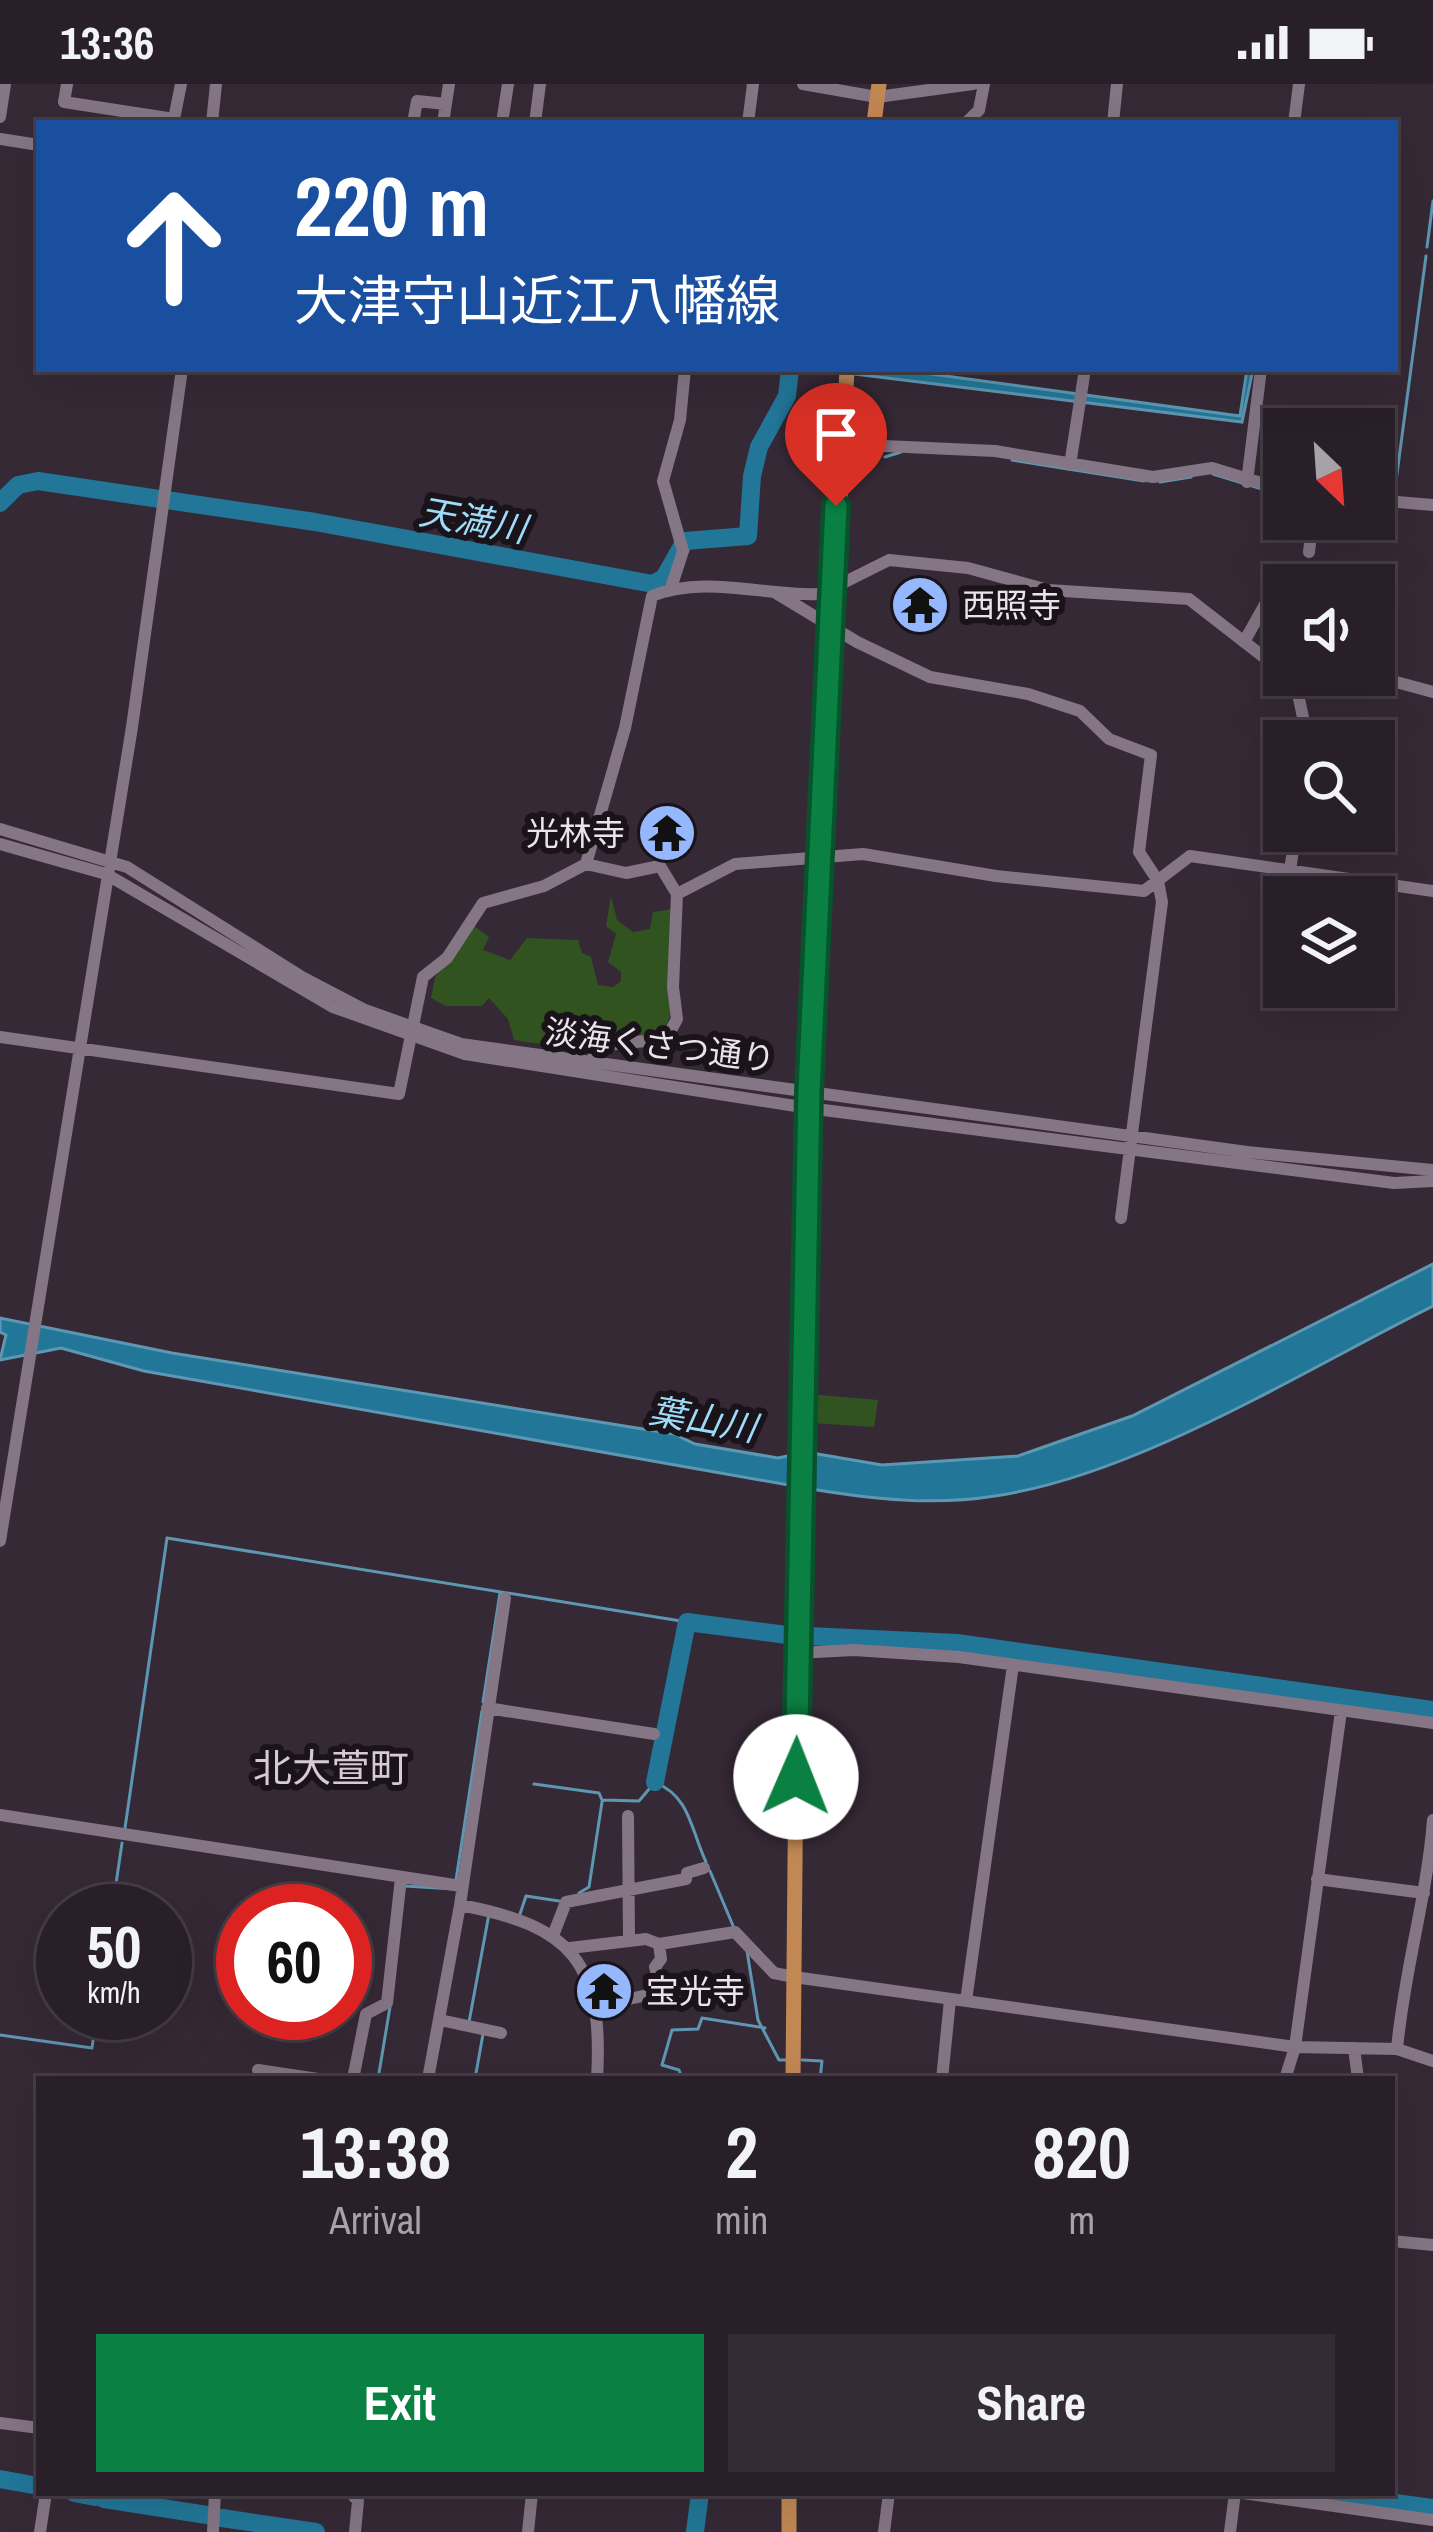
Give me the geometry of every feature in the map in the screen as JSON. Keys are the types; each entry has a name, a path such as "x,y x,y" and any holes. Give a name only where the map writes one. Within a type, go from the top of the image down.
{"main road":[{"path":"793,2076 799,1438 809,1099 847,372"},
{"path":"789,2496 789,2532"}],"street":[{"path":"67,84 64,102 174,118 181,84"},
{"path":"212,120 216,84"},
{"path":"443,120 449,84"},
{"path":"502,120 508,84"},
{"path":"535,120 540,84"},
{"path":"748,120 753,84"},
{"path":"803,84 878,91 973,84"},
{"path":"969,120 979,110 984,84"},
{"path":"1113,120 1118,84"},
{"path":"1294,120 1299,84"},
{"path":"0,117 3,88"},
{"path":"414,120 417,101 446,104"},
{"path":"0,139 36,145"},
{"path":"0,1540 166,503 182,372"},
{"path":"671,588 681,543 662,481 680,420 685,372"},
{"path":"1070,465 1085,372"},
{"path":"1246,482 1261,372"},
{"path":"840,444 994,452 1153,478 1212,468 1263,486"},
{"path":"1395,502 1433,505"},
{"path":"1309,552 1310,540"},
{"path":"586,864 626,728 652,596 671,588 833,590 889,560 922,561 1048,590 1190,598 1263,653"},
{"path":"776,592 833,628 930,677 1028,694 1080,711 1109,739 1151,755 1139,852 1164,876"},
{"path":"1244,642 1263,610"},
{"path":"1395,682 1433,692"},
{"name":"淡海くさつ通り","path":"0,829 109,859 175,894 302,977 408,1032"},
{"name":"淡海くさつ通り","path":"0,844 106,874 333,1007 408,1032 590,1071 1394,1183 1433,1181"},
{"path":"1290,870 1293,852"},
{"path":"677,894 735,864 863,854 996,876 1144,891 1186,859 1433,891"},
{"path":"0,1037 399,1094 408,1032 423,977 447,958 483,903 544,886 586,864 626,873 660,866 677,894 673,987 677,1019 666,1040 596,1046 590,1071"},
{"path":"1121,1219 1164,876"},
{"name":"淡海くさつ通り","path":"1131,1143 1433,1170"},
{"path":"429,2076 460,1905 457,1886 505,1598"},
{"path":"796,1641 1013,1665 1433,1723"},
{"path":"966,2001 1013,1665"},
{"path":"487,1708 654,1734"},
{"path":"1287,2076 1295,2047 1341,1711"},
{"path":"0,1815 457,1886"},
{"path":"628,1816 625,1892 629,1940"},
{"path":"1397,2049 1433,1820"},
{"path":"554,1934 566,1902 601,1891 625,1892 686,1879 687,1873 704,1868"},
{"path":"354,2076 366,2014 387,2003 401,1878"},
{"path":"1317,1879 1424,1893"},
{"path":"460,1905 515,1915 571,1948 596,2006 597,2076"},
{"path":"571,1948 629,1940 659,1944 735,1932 774,1973 794,1978 1295,2047 1397,2049 1433,2061"},
{"path":"596,2006 662,1992 655,1967 661,1960 659,1944"},
{"path":"942,2076 950,2000"},
{"path":"440,2020 501,2033"},
{"path":"1354,2048 1358,2076"},
{"path":"258,2070 298,2076"},
{"path":"1395,2241 1433,2245"},
{"path":"0,2423 36,2428"},
{"path":"40,2532 46,2496"},
{"path":"213,2532 215,2496"},
{"path":"354,2496 358,2501 355,2532"},
{"path":"528,2532 532,2496"},
{"path":"884,2532 889,2496"},
{"path":"1229,2532 1238,2496"},
{"path":"1261,2496 1433,2520"}],"green space":[{"path":"611,896 617,920 633,932 650,929 653,912 673,909 671,1014 662,1035 570,1045 514,1040 508,1019 489,998 482,1006 446,1006 431,998 435,977 474,926 489,937 483,950 510,960 527,938 578,940 582,953 591,957 598,985 613,987 621,981 621,972 608,962 616,934 606,926"},
{"path":"809,1394 878,1400 874,1427 810,1423"}],"water":[{"path":"838,372 916,372 1240,416 1247,372 1252,372 1242,422"},
{"path":"1433,1264 1433,1306 1218,1417 1105,1467 995,1496 949,1501 811,1489 144,1371 61,1348 0,1360 6,1335 0,1332 0,1318 172,1353 674,1434 695,1444 778,1458 806,1452 882,1465 1018,1456 1132,1416"}],"waterway":[{"path":"1427,247 1433,201"},
{"path":"1395,488 1426,256"},
{"name":"天満川","path":"0,503 18,485 38,481 315,522 653,584 664,578 685,541 748,536 759,447 787,396 790,372"},
{"path":"885,457 901,452"},
{"path":"1012,460 1144,481"},
{"path":"1213,474 1263,489"},
{"path":"1160,482 1191,477"},
{"path":"125,1828 167,1538 687,1622"},
{"path":"483,1702 500,1593"},
{"path":"655,1782 687,1622 787,1635 957,1643 1433,1710"},
{"path":"456,1880 482,1711"},
{"path":"534,1784 599,1793 602,1800 639,1801 655,1782 683,1805 706,1862"},
{"path":"579,1893 589,1887 602,1802"},
{"path":"116,1884 122,1843"},
{"path":"710,1871 734,1928"},
{"path":"405,1886 454,1889"},
{"path":"519,1917 526,1896 559,1901"},
{"path":"469,2022 489,1914"},
{"path":"747,1951 758,2020 779,2060 786,2060"},
{"path":"378,2076 390,2007"},
{"path":"681,2076 679,2070 662,2065 672,2030 698,2029 702,2018 765,2028"},
{"path":"476,2076 483,2034"},
{"path":"0,2035 92,2048 93,2040"},
{"path":"802,2060 822,2061 820,2076"},
{"path":"0,2479 36,2485"},
{"path":"90,2496 95,2497"},
{"path":"695,2532 700,2496"},
{"path":"1345,2496 1433,2508"},
{"path":"104,2499 207,2515"},
{"path":"222,2518 316,2532"}],"place":[{"name":"西照寺","path":"920,605"},
{"name":"光林寺","path":"667,833"},
{"name":"宝光寺","path":"604,1991"}],"district":[{"name":"北大萱町","path":"331,1768"}],"route":[{"path":"796,1777 809,1091 836,506"}],"water label":[{"name":"葉山川","path":"703,1419"}]}
